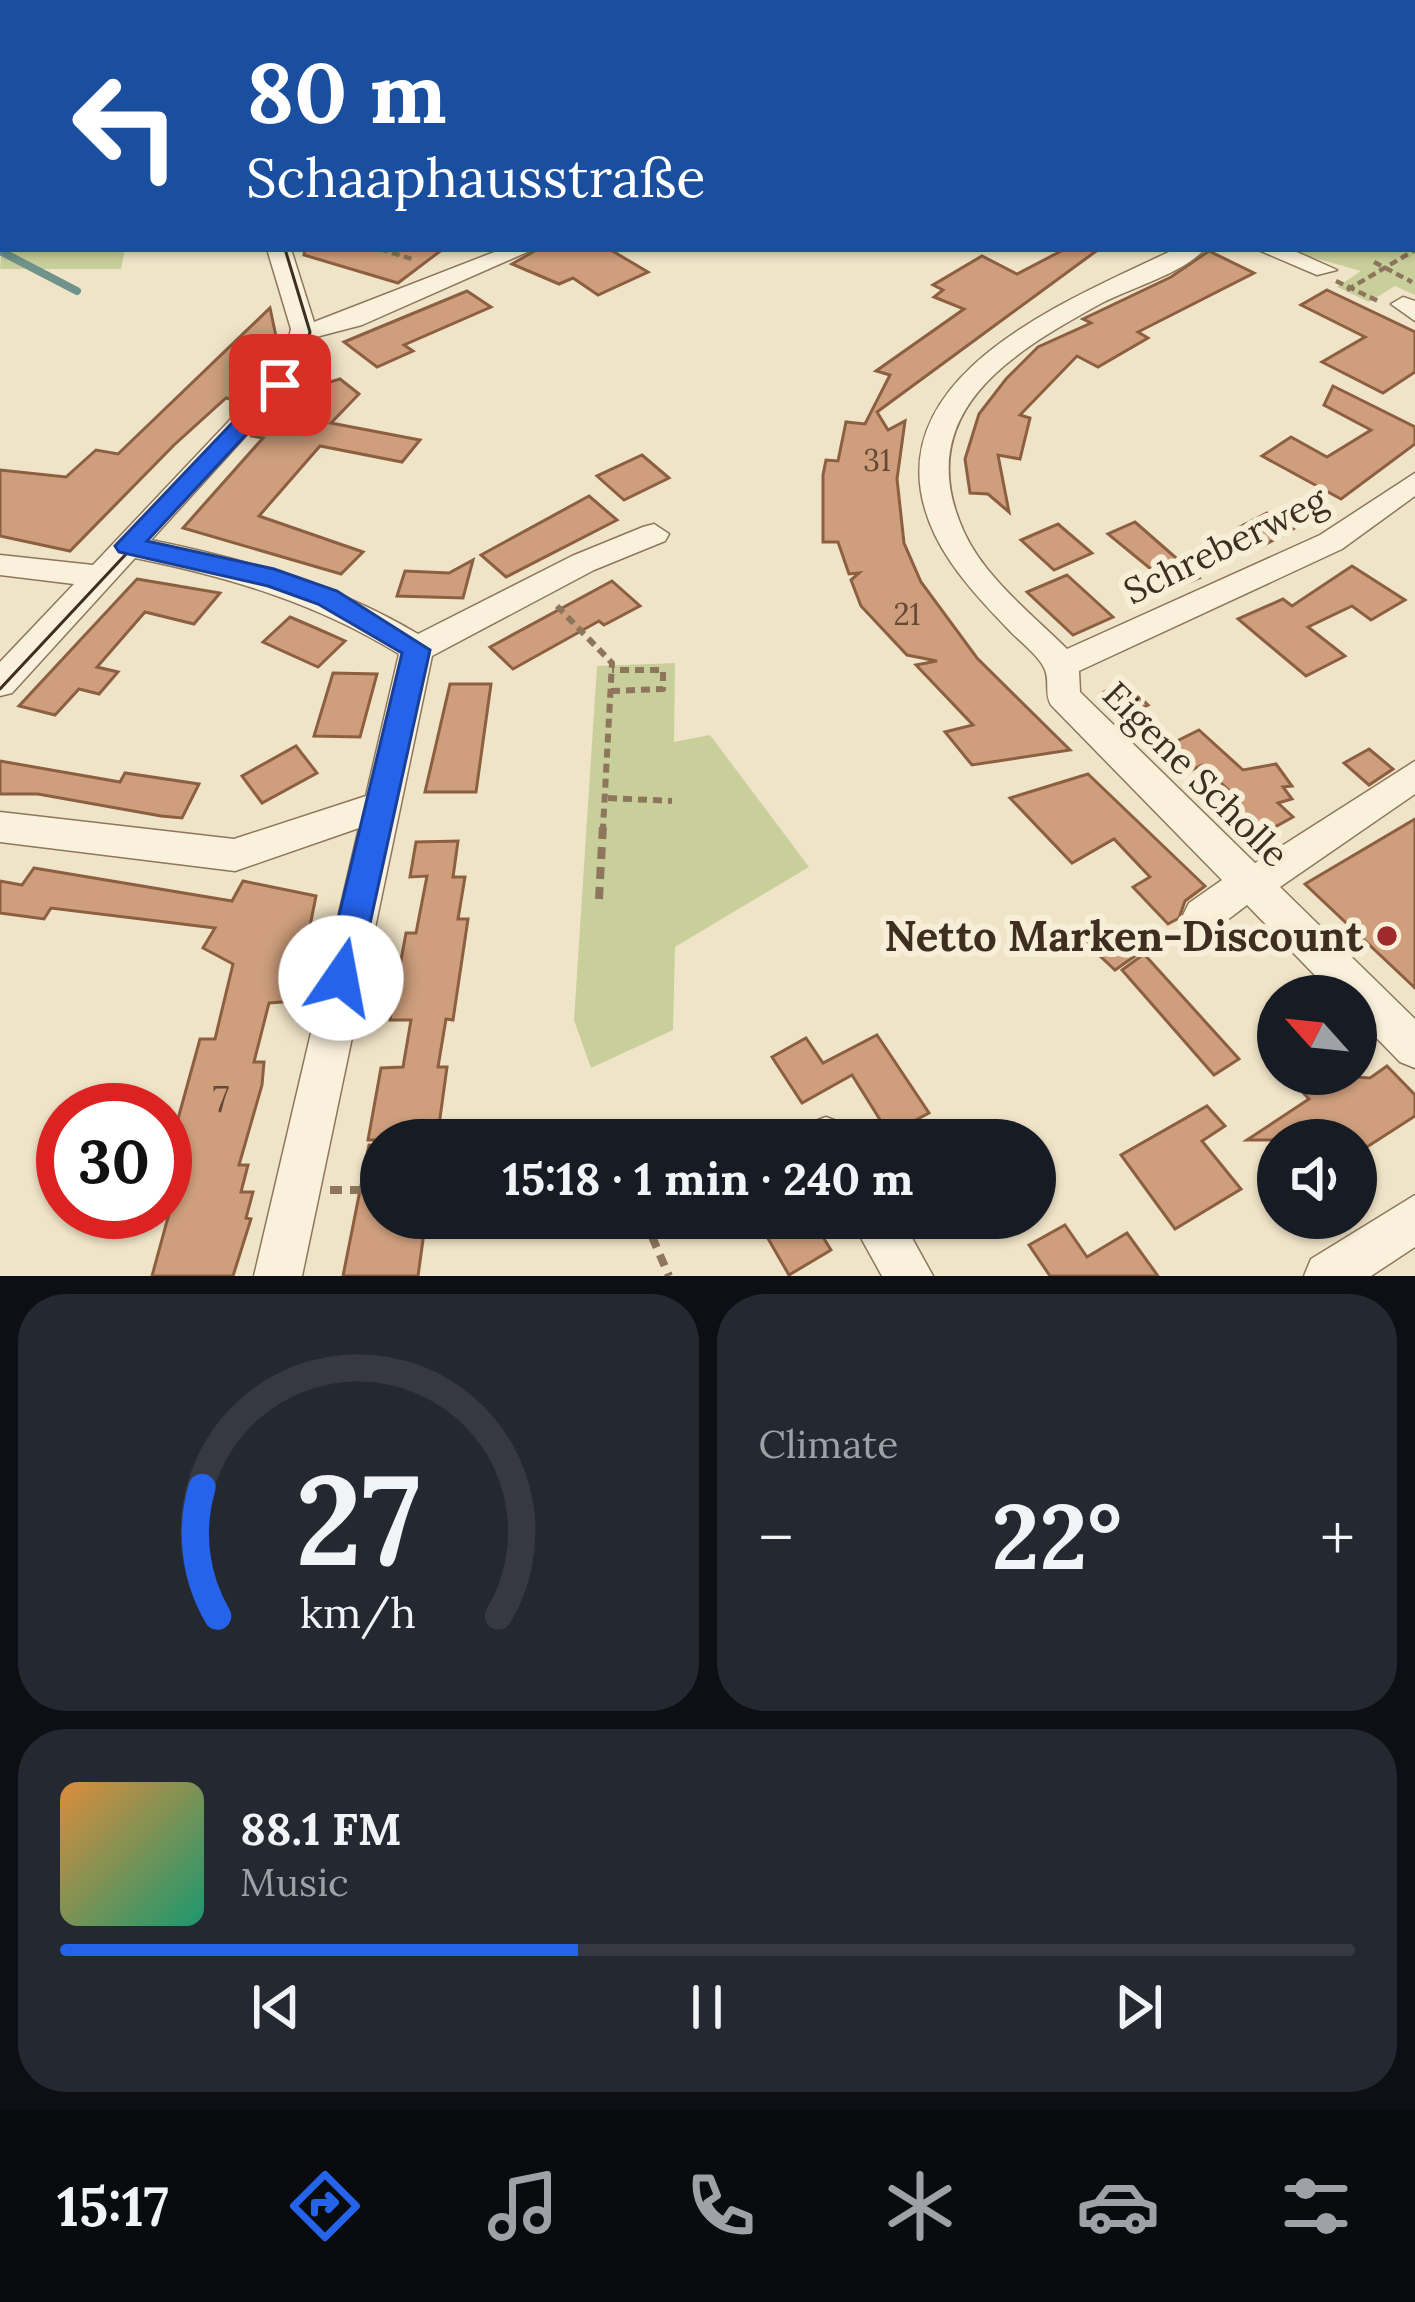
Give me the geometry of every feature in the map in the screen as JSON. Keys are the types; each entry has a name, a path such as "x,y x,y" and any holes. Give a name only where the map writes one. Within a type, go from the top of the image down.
{"street":[{"path":"0,683 294,368 303,334 280,252"},
{"path":"303,334 353,320 515,252"},
{"name":"Eigene Scholle","path":"1187,252 1041,328 979,368 957,393 936,437 933,483 948,531 975,573 1062,665 1063,696 1415,1048"},
{"path":"1276,252 1325,270"},
{"name":"Schreberweg","path":"1062,665 1331,542 1415,482"},
{"path":"278,1276 378,808 417,650 654,534"},
{"path":"128,546 274,578 327,597 417,650"},
{"path":"0,565 100,576"},
{"path":"1203,915 1415,775"},
{"path":"0,826 235,855 321,822 378,808"},
{"path":"1328,1276 1415,1219"},
{"path":"887,1239 909,1276"}],"path":[{"path":"390,252 412,259"},
{"path":"1347,290 1412,252"},
{"path":"1375,262 1371,264 1411,300"},
{"path":"1325,270 1347,290 1411,300"},
{"path":"538,587 612,663 599,899"},
{"path":"611,691 663,689 663,670 612,670"},
{"path":"608,798 672,801"},
{"path":"296,1190 360,1190"},
{"path":"653,1239 669,1276"}],"green space":[{"path":"1,252 124,252 121,269 0,269"},
{"path":"1293,252 1415,252 1415,295 1395,286 1369,302 1337,287 1361,271"},
{"path":"675,663 674,742 710,735 809,867 675,947 673,1030 591,1068 574,1020 597,666"}],"building":[{"path":"304,252 439,252 398,283"},
{"path":"533,252 614,252 648,272 598,295 573,278 559,284 512,264"},
{"path":"1059,252 1095,252 877,412 888,430 905,421 897,479 904,543 921,582 977,658 1070,750 972,765 945,732 973,725 916,665 937,661 907,655 861,606 851,580 859,573 849,574 838,542 823,542 823,475 826,460 838,461 846,422 865,424 890,375 876,371 964,309 934,297 943,290 933,285 982,256 1017,274"},
{"path":"1208,252 1254,273 1138,332 1148,338 1098,367 1077,356 1020,415 1030,418 1020,459 998,455 1009,512 988,494 970,493 965,459 979,414 1006,379 1038,347 1091,323 1083,319 1171,277"},
{"path":"1327,290 1415,332 1415,372 1383,393 1322,362 1365,337 1301,305"},
{"path":"467,291 491,307 404,345 413,351 377,367 344,342"},
{"path":"270,308 280,355 235,400 226,398 174,445 70,551 0,536 0,470 66,477 96,450 118,454"},
{"path":"340,379 359,394 331,423 420,440 402,462 320,446 259,516 363,552 341,574 183,528 263,438 252,436 274,412 296,416 323,384"},
{"path":"1333,386 1415,427 1415,444 1341,499 1262,456 1291,437 1327,457 1371,430 1324,405"},
{"path":"642,455 669,478 624,500 597,476"},
{"path":"589,496 617,520 506,577 481,555"},
{"path":"1267,513 1293,529 1261,547 1236,529"},
{"path":"1135,522 1199,578 1174,588 1108,534"},
{"path":"1058,524 1092,553 1054,570 1021,540"},
{"path":"473,560 463,598 397,596 405,571 449,573"},
{"path":"1352,566 1405,600 1371,620 1352,606 1308,627 1345,656 1306,676 1238,619 1283,599 1292,606"},
{"path":"1067,575 1113,617 1073,635 1027,592"},
{"path":"137,579 220,593 194,624 145,612 97,667 118,672 99,694 79,689 55,715 19,706"},
{"path":"612,581 640,606 604,625 599,621 513,669 490,647"},
{"path":"290,617 345,641 318,667 263,642"},
{"path":"333,673 377,674 360,737 314,736"},
{"path":"1124,682 1148,705 1126,715 1102,693"},
{"path":"450,684 491,684 476,792 425,792"},
{"path":"1199,730 1243,770 1276,764 1292,786 1283,787 1292,799 1278,803 1293,817 1255,838 1226,811 1241,802 1202,765 1186,773 1161,749"},
{"path":"296,746 317,773 262,803 242,776"},
{"path":"1369,749 1393,769 1369,785 1344,763"},
{"path":"0,761 120,782 125,773 199,784 182,818 161,816 38,794 0,794"},
{"path":"1088,774 1205,886 1185,901 1179,918 1168,924 1133,887 1150,877 1114,839 1072,863 1010,798"},
{"name":"Netto Marken-Discount","path":"1415,819 1415,988 1305,884"},
{"path":"458,841 453,877 465,877 458,919 468,919 453,1020 446,1019 438,1067 447,1067 440,1119 372,1119 381,1068 403,1067 411,1020 390,1020 406,933 416,933 427,876 410,877 416,842"},
{"path":"34,868 232,901 243,881 316,896 295,1001 269,1003 254,1062 264,1062 262,1085 239,1165 248,1165 241,1192 253,1192 246,1218 251,1219 233,1276 152,1276 162,1239 192,1239 192,1083 188,1083 200,1039 215,1039 233,964 203,948 215,928 51,908 44,919 0,913 0,881 22,885"},
{"path":"1104,927 1135,956 1115,970 1084,941"},
{"path":"1144,954 1239,1059 1214,1075 1122,970"},
{"path":"877,1035 929,1113 918,1119 880,1119 852,1075 802,1103 772,1057 806,1038 823,1063"},
{"path":"1387,1066 1415,1095 1415,1116 1377,1140 1377,1119 1279,1119 1309,1099 1305,1095 1377,1095 1377,1073"},
{"path":"1207,1106 1225,1126 1202,1141 1241,1189 1175,1229 1121,1155"},
{"path":"360,1190 360,1239 423,1239 418,1276 343,1276"},
{"path":"1065,1225 1087,1257 1127,1233 1158,1276 1050,1276 1029,1245 1056,1239 1056,1230"},
{"path":"768,1239 824,1239 831,1250 789,1275"}],"waterway":[{"path":"2,252 77,291"}],"tram line":[{"path":"0,689 297,371 310,332 286,252"}],"place":[{"name":"Netto Marken-Discount","path":"1387,936"}],"route":[{"path":"280,385 128,546 274,578 327,597 417,650 341,978"}]}
